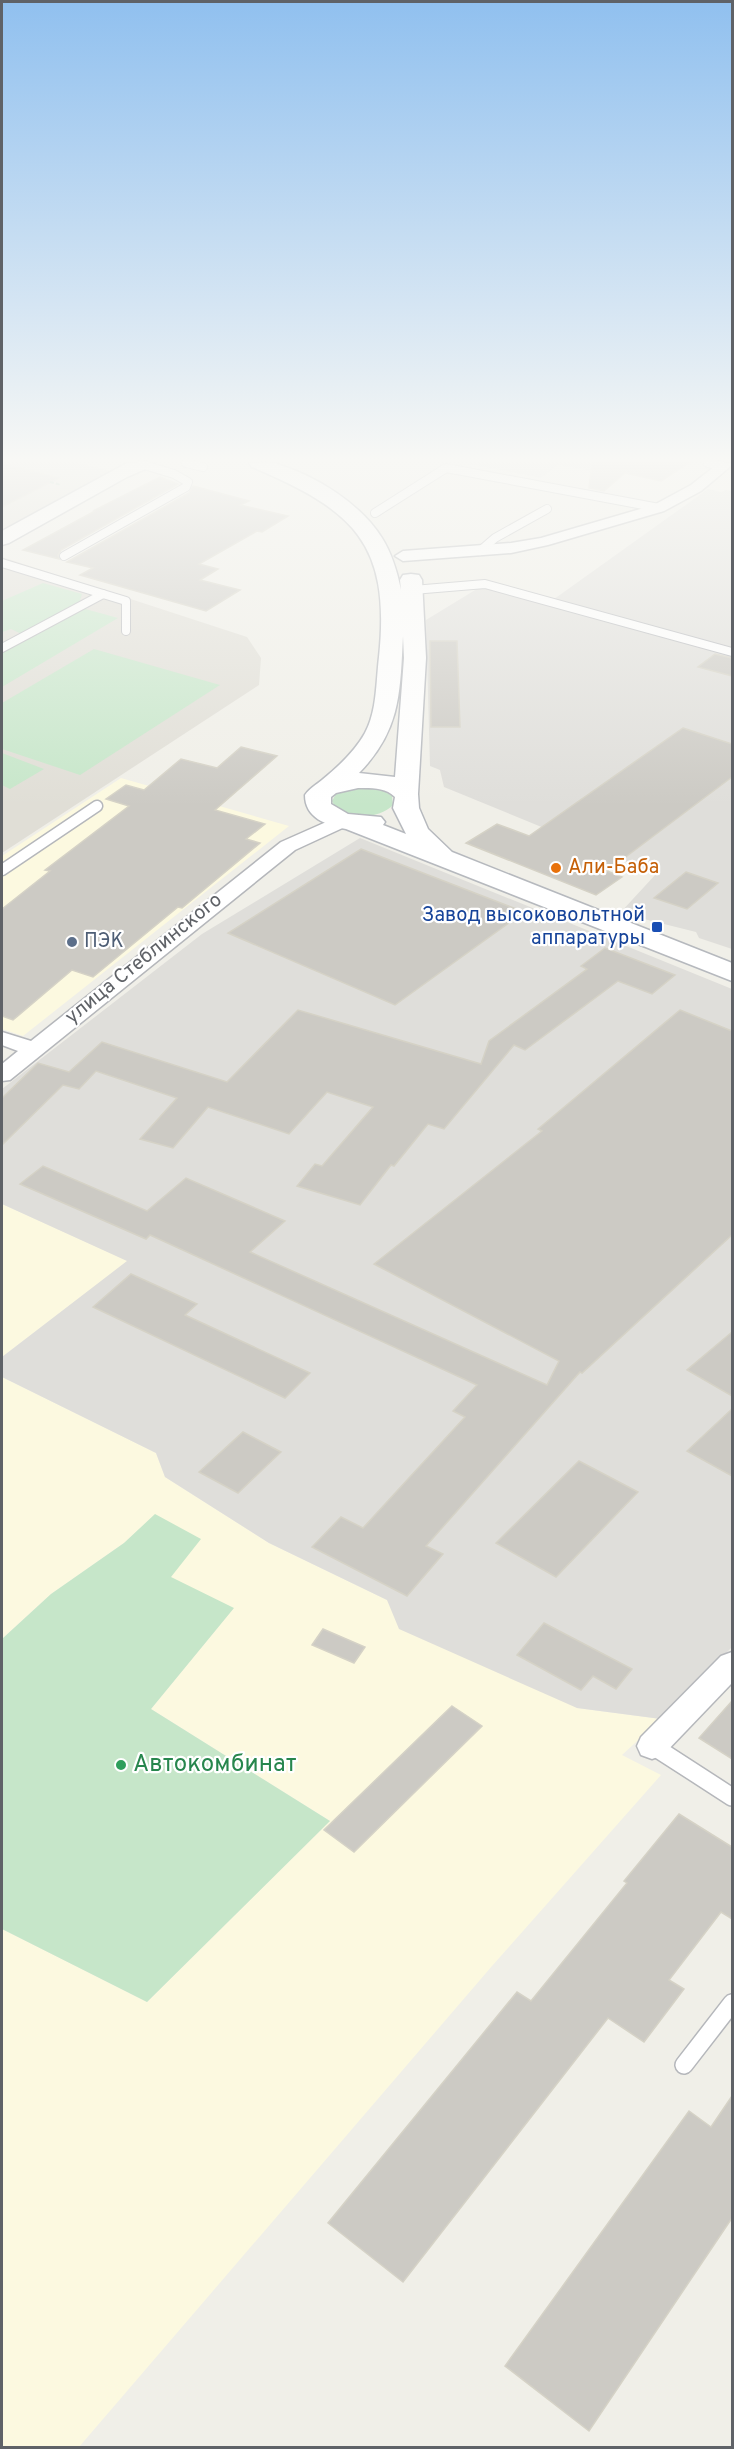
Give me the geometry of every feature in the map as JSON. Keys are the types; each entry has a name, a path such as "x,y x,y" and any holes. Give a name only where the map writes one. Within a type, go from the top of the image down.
{"main road":[{"path":"389,577 392,592 390,658 382,721 363,755 324,792 323,812 732,973"},
{"path":"347,821 385,820 400,813 406,801 415,658 411,577"},
{"path":"324,792 351,779 374,779 394,785 406,801 417,832 446,860"}],"street":[{"path":"288,846 324,792"},
{"path":"288,846 347,821"},
{"name":"улица Стеблинского","path":"2,1075 288,846"},
{"path":"2,1038 34,1049"},
{"path":"652,1746 732,1664"}],"lane":[{"path":"49,577 126,601 126,631"},
{"path":"413,590 485,584 732,652"},
{"path":"2,648 103,594"},
{"path":"2,870 97,806"},
{"path":"652,1746 732,1797"},
{"path":"684,2065 732,2003"}],"shaded area":[{"path":"2,577 64,577 247,637 261,658 259,685 2,853"},
{"path":"585,577 732,577 732,949 699,938 696,932 620,913 656,874 444,787 440,770 430,766 426,620 485,584 550,602"},
{"name":"ПЭК","path":"121,778 289,826 23,1036 2,1029 2,856"},
{"name":"Завод высоковольтной аппаратуры","path":"360,838 732,989 732,1647 661,1719 577,1708 399,1629 387,1600 269,1543 165,1477 156,1453 2,1377 2,1357 127,1261 2,1204 2,1089 202,934"},
{"path":"2,1204 128,1261 2,1357"},
{"path":"2,1377 156,1453 165,1477 269,1543 387,1600 577,1708 661,1719 622,1755 661,1775 492,1966 79,2447 2,2447 2,1929 147,2002 330,1821 151,1709 233,1609 170,1577 200,1539 155,1515 124,1543 51,1594 2,1639"}],"green space":[{"path":"43,583 82,594 78,607 118,618 2,687 2,651 28,637 11,629 2,632 2,601"},
{"path":"94,649 220,685 80,775 2,749 2,703"},
{"path":"2,753 44,769 10,789 2,785"},
{"path":"352,787 380,788 392,796 393,805 387,810 370,816 351,816 343,813 332,801 337,792"},
{"name":"Автокомбинат","path":"155,1514 201,1539 171,1577 234,1608 151,1709 330,1821 147,2002 2,1929 2,1639 51,1594 124,1543"}],"building":[{"path":"88,577 204,577 200,580 240,590 206,611"},
{"path":"430,641 457,641 460,727 431,727"},
{"path":"715,654 732,658 732,676 698,667"},
{"path":"683,728 732,744 732,777 607,871 622,877 596,895 466,843 497,824 529,836"},
{"name":"ПЭК","path":"241,747 277,756 215,810 265,824 246,839 260,843 182,908 178,907 93,977 72,970 13,1020 2,1016 2,909 50,871 45,870 129,806 106,799 126,785 144,790 181,759 217,768"},
{"path":"361,849 524,912 395,1005 228,933"},
{"path":"686,872 718,883 687,909 654,898"},
{"path":"605,948 675,975 652,994 618,981 525,1050 514,1045 444,1129 428,1124 394,1166 391,1165 360,1205 297,1186 315,1164 322,1166 373,1107 327,1092 289,1134 208,1107 173,1148 140,1139 177,1098 96,1071 79,1089 63,1085 2,1145 2,1098 38,1063 69,1072 102,1042 227,1082 298,1010 481,1064 489,1041 587,969 581,966"},
{"path":"680,1010 732,1031 732,1235 582,1373 580,1372 426,1546 443,1554 407,1596 312,1547 341,1517 363,1528 465,1417 453,1411 477,1385 150,1235 146,1239 20,1184 43,1166 147,1211 186,1178 285,1221 250,1252 547,1385 559,1361 374,1264 542,1131 538,1129"},
{"path":"131,1274 197,1304 185,1315 310,1373 285,1398 93,1307"},
{"path":"732,1332 732,1396 687,1370"},
{"path":"732,1409 732,1476 687,1451"},
{"path":"243,1432 281,1452 238,1493 199,1472"},
{"path":"579,1461 638,1492 556,1577 496,1543"},
{"path":"544,1623 632,1669 616,1689 593,1676 581,1690 517,1655"},
{"path":"323,1629 365,1647 354,1663 312,1645"},
{"path":"732,1701 732,1759 699,1738"},
{"path":"452,1706 482,1726 354,1852 324,1830"},
{"path":"679,1814 732,1847 732,1919 721,1912 669,1980 684,1989 644,2042 608,2018 403,2282 328,2223 517,1992 531,2001 627,1883 624,1881"},
{"path":"732,2096 732,2218 589,2431 505,2366 689,2111 711,2127"}],"place":[{"name":"Али-Баба","path":"556,868"},
{"name":"Завод высоковольтной аппаратуры","path":"657,927"},
{"name":"ПЭК","path":"72,942"},
{"name":"Автокомбинат","path":"121,1765"}]}
